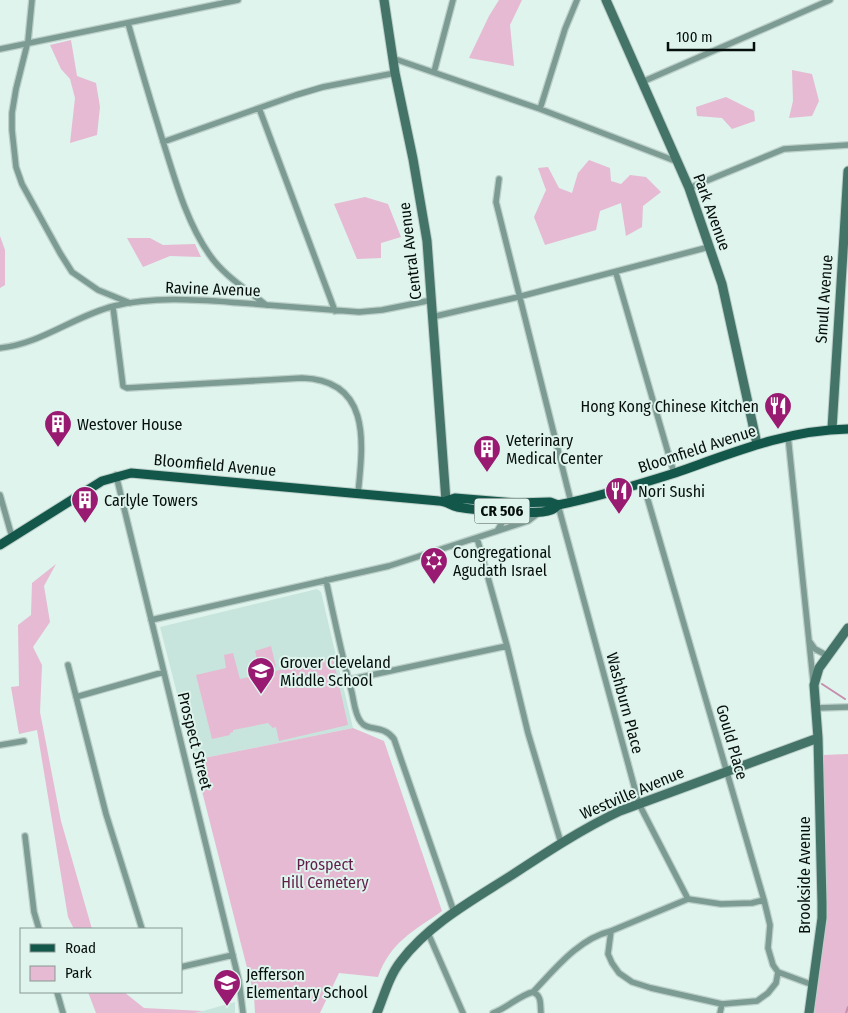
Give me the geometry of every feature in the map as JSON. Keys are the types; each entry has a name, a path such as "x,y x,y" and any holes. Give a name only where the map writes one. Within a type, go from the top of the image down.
{"main road":[{"name":"Bloomfield Avenue","path":"0,545 94,485 116,476 137,472 446,501 454,506 508,507 542,511 551,510 558,505 643,483 757,444 788,436 832,429 848,429"},
{"name":"Bloomfield Avenue","path":"508,507 550,502 558,505"}],"street":[{"path":"32,0 27,44 12,113 16,167 22,184 72,272 98,290 130,303"},
{"path":"0,49 225,1 238,0"},
{"name":"Central Avenue","path":"384,0 392,58 413,159 427,240 446,501"},
{"path":"434,72 453,0"},
{"path":"540,109 565,28 577,0"},
{"name":"Park Avenue","path":"606,0 689,188 722,284 757,444"},
{"path":"642,82 830,0"},
{"path":"128,23 163,142 176,181 201,242 210,256 226,274 266,305"},
{"path":"392,58 540,109 678,162"},
{"path":"163,142 323,87 395,73"},
{"path":"259,108 335,311"},
{"path":"689,188 784,148 848,145"},
{"name":"Smull Avenue","path":"832,429 848,170"},
{"path":"499,179 496,202 518,297 571,502"},
{"path":"432,317 518,297 709,247"},
{"path":"616,272 674,473"},
{"name":"Ravine Avenue","path":"0,348 47,335 113,306 130,303 184,298 359,312 382,310 432,300"},
{"path":"113,306 123,386 127,388 302,378 323,381 339,389 355,407 361,423 362,435 358,494"},
{"path":"788,436 818,738"},
{"name":"Prospect Street","path":"116,476 233,955 241,989 243,1013"},
{"name":"Gould Place","path":"643,483 764,900 770,925 769,953 773,965 778,972"},
{"path":"0,495 12,537"},
{"name":"Washburn Place","path":"558,505 638,804 688,899"},
{"path":"497,531 505,518 508,507"},
{"path":"151,620 389,566 528,521 542,511"},
{"path":"477,538 507,646 528,732 561,844"},
{"path":"326,580 358,718 362,724 383,729 391,735 396,744 454,912"},
{"path":"814,685 819,668 848,628"},
{"path":"808,638 815,649 828,656"},
{"path":"348,680 507,646"},
{"path":"68,665 106,814 142,928"},
{"path":"76,698 164,672"},
{"path":"816,708 848,707"},
{"name":"Westville Avenue","path":"377,1013 390,980 400,962 428,933 454,912 561,844 603,819 638,804 818,738"},
{"name":"Brookside Avenue","path":"809,1013 822,918 818,738"},
{"path":"0,745 24,741"},
{"path":"25,836 34,912 39,928"},
{"path":"494,1013 532,992 573,951 590,939 631,921 688,899 721,904 752,903 764,900"},
{"path":"611,931 608,954 610,959 619,973 632,982 722,1004 757,1001 768,993 776,982 778,972 813,985"},
{"path":"428,933 462,1013"},
{"path":"182,968 233,955"},
{"path":"532,992 537,994 540,999 541,1013"},
{"path":"57,993 64,1013"},
{"path":"720,1013 722,1004"}],"shaded area":[{"name":"Grover Cleveland Middle School","path":"317,589 321,592 353,728 194,760 160,627"},
{"name":"Jefferson Elementary School","path":"235,1002 235,1013 195,1013 203,1011"}],"green space":[{"path":"499,0 522,0 510,25 514,66 469,58 489,16"},
{"path":"71,40 77,76 96,83 100,107 97,135 70,143 75,98 70,79 61,69 50,45"},
{"path":"792,70 812,74 819,101 812,116 789,118 793,101"},
{"path":"726,97 754,111 755,121 732,129 722,118 697,116 696,107"},
{"path":"589,160 610,168 611,181 621,184 630,175 646,177 661,192 643,206 642,227 626,236 621,203 600,211 596,230 545,245 534,217 546,190 538,168 548,167 559,188 572,193 578,173"},
{"path":"365,197 388,204 401,237 381,243 381,258 357,259 334,204"},
{"path":"0,236 5,250 5,285 0,288"},
{"path":"127,238 150,238 163,245 195,244 201,257 170,256 143,267"},
{"path":"56,564 44,586 50,622 33,647 42,665 40,712 61,821 92,928 74,928 68,917 37,730 19,734 11,687 19,686 18,625 31,615 32,583"},
{"path":"271,646 276,667 260,672 255,651"},
{"path":"233,653 240,679 333,658 348,725 279,741 276,727 273,728 268,723 233,730 230,735 212,739 196,675 226,668 224,655"},
{"name":"Prospect Hill Cemetery","path":"353,728 384,741 442,911 413,931 396,946 383,965 378,977 339,973 320,1013 255,1013 254,995 194,760"},
{"path":"848,754 848,1013 814,1013 827,910 823,755"},
{"path":"88,993 125,993 144,1008 203,1011 195,1013 96,1013"}],"waterway":[{"path":"822,684 845,699"},
{"path":"846,1013 848,1007"}],"place":[{"name":"Hong Kong Chinese Kitchen","path":"778,430"},
{"name":"Westover House","path":"58,448"},
{"name":"Veterinary Medical Center","path":"487,473"},
{"name":"Nori Sushi","path":"619,515"},
{"name":"Carlyle Towers","path":"85,524"},
{"name":"Congregational Agudath Israel","path":"434,585"},
{"name":"Grover Cleveland Middle School","path":"261,695"},
{"name":"Jefferson Elementary School","path":"227,1007"}]}
